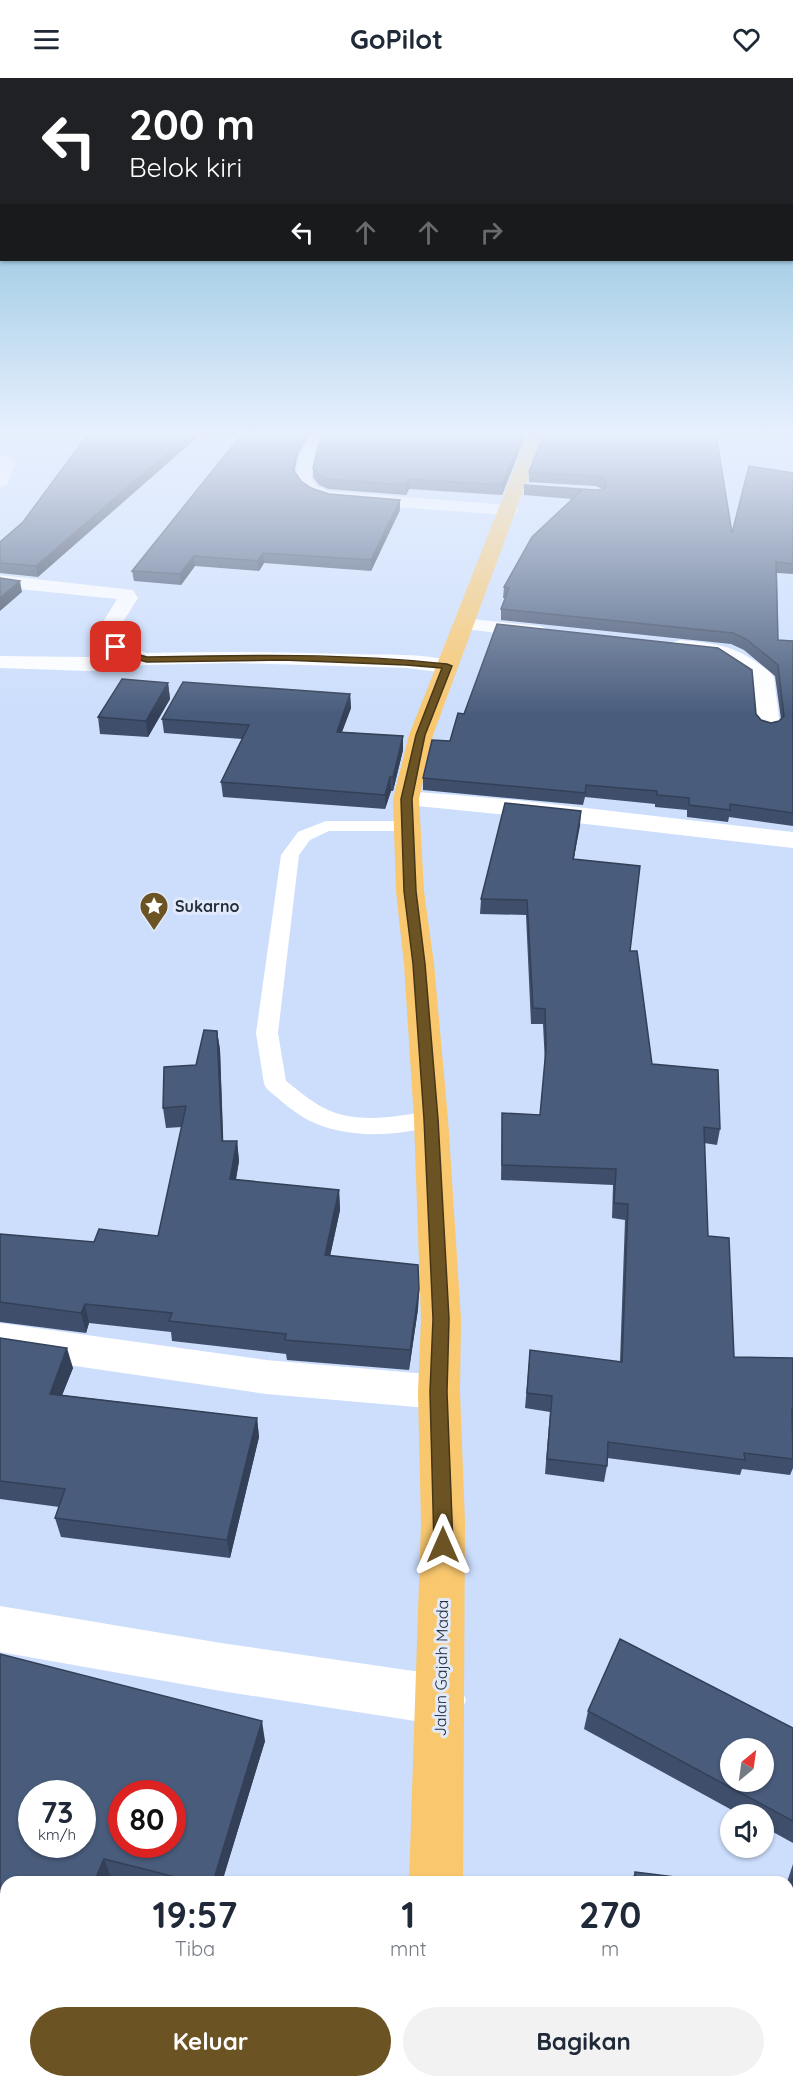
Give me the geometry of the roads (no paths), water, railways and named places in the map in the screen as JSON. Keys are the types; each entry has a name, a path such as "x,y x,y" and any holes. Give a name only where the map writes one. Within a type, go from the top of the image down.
{"highway":[{"name":"Jalan Gajah Mada","path":"436,1876 443,1523 439,1392 441,1319 431,1119 419,964 410,891 407,812 421,735 464,624 477,583 506,528"}],"street":[{"path":"0,581 126,594 128,598 111,625 109,639 127,654 147,659"},
{"path":"464,624 554,633"},
{"path":"656,643 722,651 756,672 763,678 768,726"},
{"path":"0,662 89,664 147,659 283,657 447,666"},
{"path":"407,812 517,808 793,840"},
{"path":"0,1339 266,1377 439,1392"},
{"path":"0,1629 221,1667 441,1701"}],"lane":[{"path":"407,812 326,826 304,836 290,855 267,1033 275,1084 316,1114 340,1124 374,1126 431,1119"}],"place":[{"name":"Sukarno","path":"154,932"}]}
